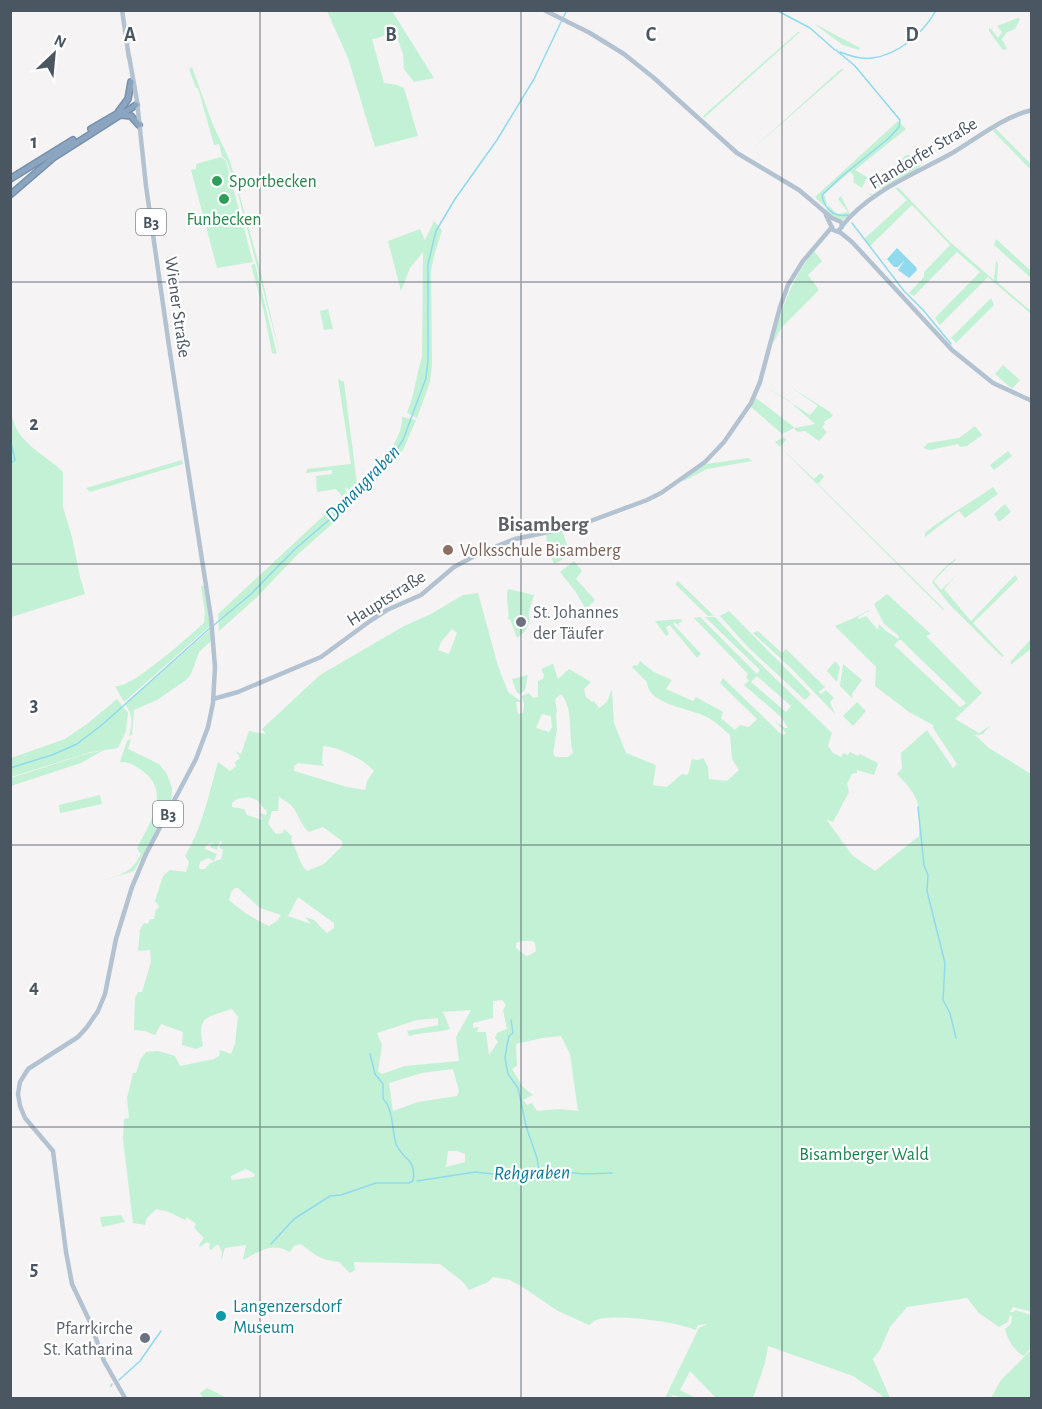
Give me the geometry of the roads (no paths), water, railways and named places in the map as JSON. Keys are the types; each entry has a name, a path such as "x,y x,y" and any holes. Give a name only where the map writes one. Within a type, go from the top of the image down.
{"highway":[{"path":"10,195 53,158 118,115 126,103 131,82"},
{"path":"10,179 136,105"},
{"path":"118,115 131,116 139,125"},
{"path":"10,190 58,149"}],"main road":[{"name":"Wiener Straße","path":"123,10 211,617 215,674 213,701"},
{"path":"544,10 599,38 628,57 733,150 795,188 824,211 951,350 993,383 1032,401"},
{"name":"Wiener Straße","path":"129,56 136,105"},
{"name":"Flandorfer Straße","path":"837,226 886,190 1011,117 1032,110"},
{"name":"Hauptstraße","path":"213,701 220,703 238,692 321,657 387,610 421,595 454,567 466,560 515,539 577,526 654,497 700,465 717,450 743,417 757,391 781,303 790,282 803,261 837,226"},
{"name":"B3","path":"125,1398 104,1361 90,1322 74,1291 69,1274 55,1155 50,1145 23,1114 18,1099 19,1085 24,1074 32,1065 81,1035 98,1011 105,994 120,923 134,880 196,759 208,727 213,701"}],"water":[{"path":"897,248 916,267 917,270 909,278 898,270 905,260 898,267 894,267 887,259"}],"waterway":[{"name":"Donaugraben","path":"563,18 567,10"},
{"name":"Donaugraben","path":"776,10 810,28 835,50"},
{"name":"Donaugraben","path":"840,52 872,58 901,48 925,27 936,10"},
{"name":"Donaugraben","path":"214,625 251,594 294,550 382,471 403,440 426,378 428,264 436,231 455,199 497,140 534,79 561,22"},
{"path":"836,50 855,66 900,120 899,127 888,139 822,195 831,211 843,216 848,215"},
{"path":"852,223 904,291 951,344"},
{"path":"10,439 15,460 10,464"},
{"name":"Donaugraben","path":"10,768 52,755 77,744 103,724 210,628"},
{"path":"918,807 924,865 928,875 927,891 945,963 943,1000 950,1013 956,1038"},
{"path":"511,1020 513,1033 509,1036 505,1058 508,1074 518,1088 539,1171"},
{"name":"Rehgraben","path":"271,1244 294,1219 330,1196 341,1195 376,1183 413,1181 413,1168 396,1144 389,1108 383,1099 383,1084 375,1074 370,1054"},
{"name":"Rehgraben","path":"417,1181 475,1172 519,1177 531,1176 548,1170 584,1174 612,1173"},
{"name":"Rehgraben","path":"119,1380 140,1361 161,1331"}],"place":[{"name":"Sportbecken","path":"217,181"},
{"name":"Funbecken","path":"224,199"},
{"name":"Volksschule Bisamberg","path":"448,550"},
{"name":"St. Johannes der Täufer","path":"521,622"},
{"name":"Langenzersdorf Museum","path":"221,1316"},
{"name":"Pfarrkirche St. Katharina","path":"145,1338"}],"district":[{"name":"Bisamberg","path":"543,524"}],"park label":[{"name":"Bisamberger Wald","path":"864,1154"}]}
